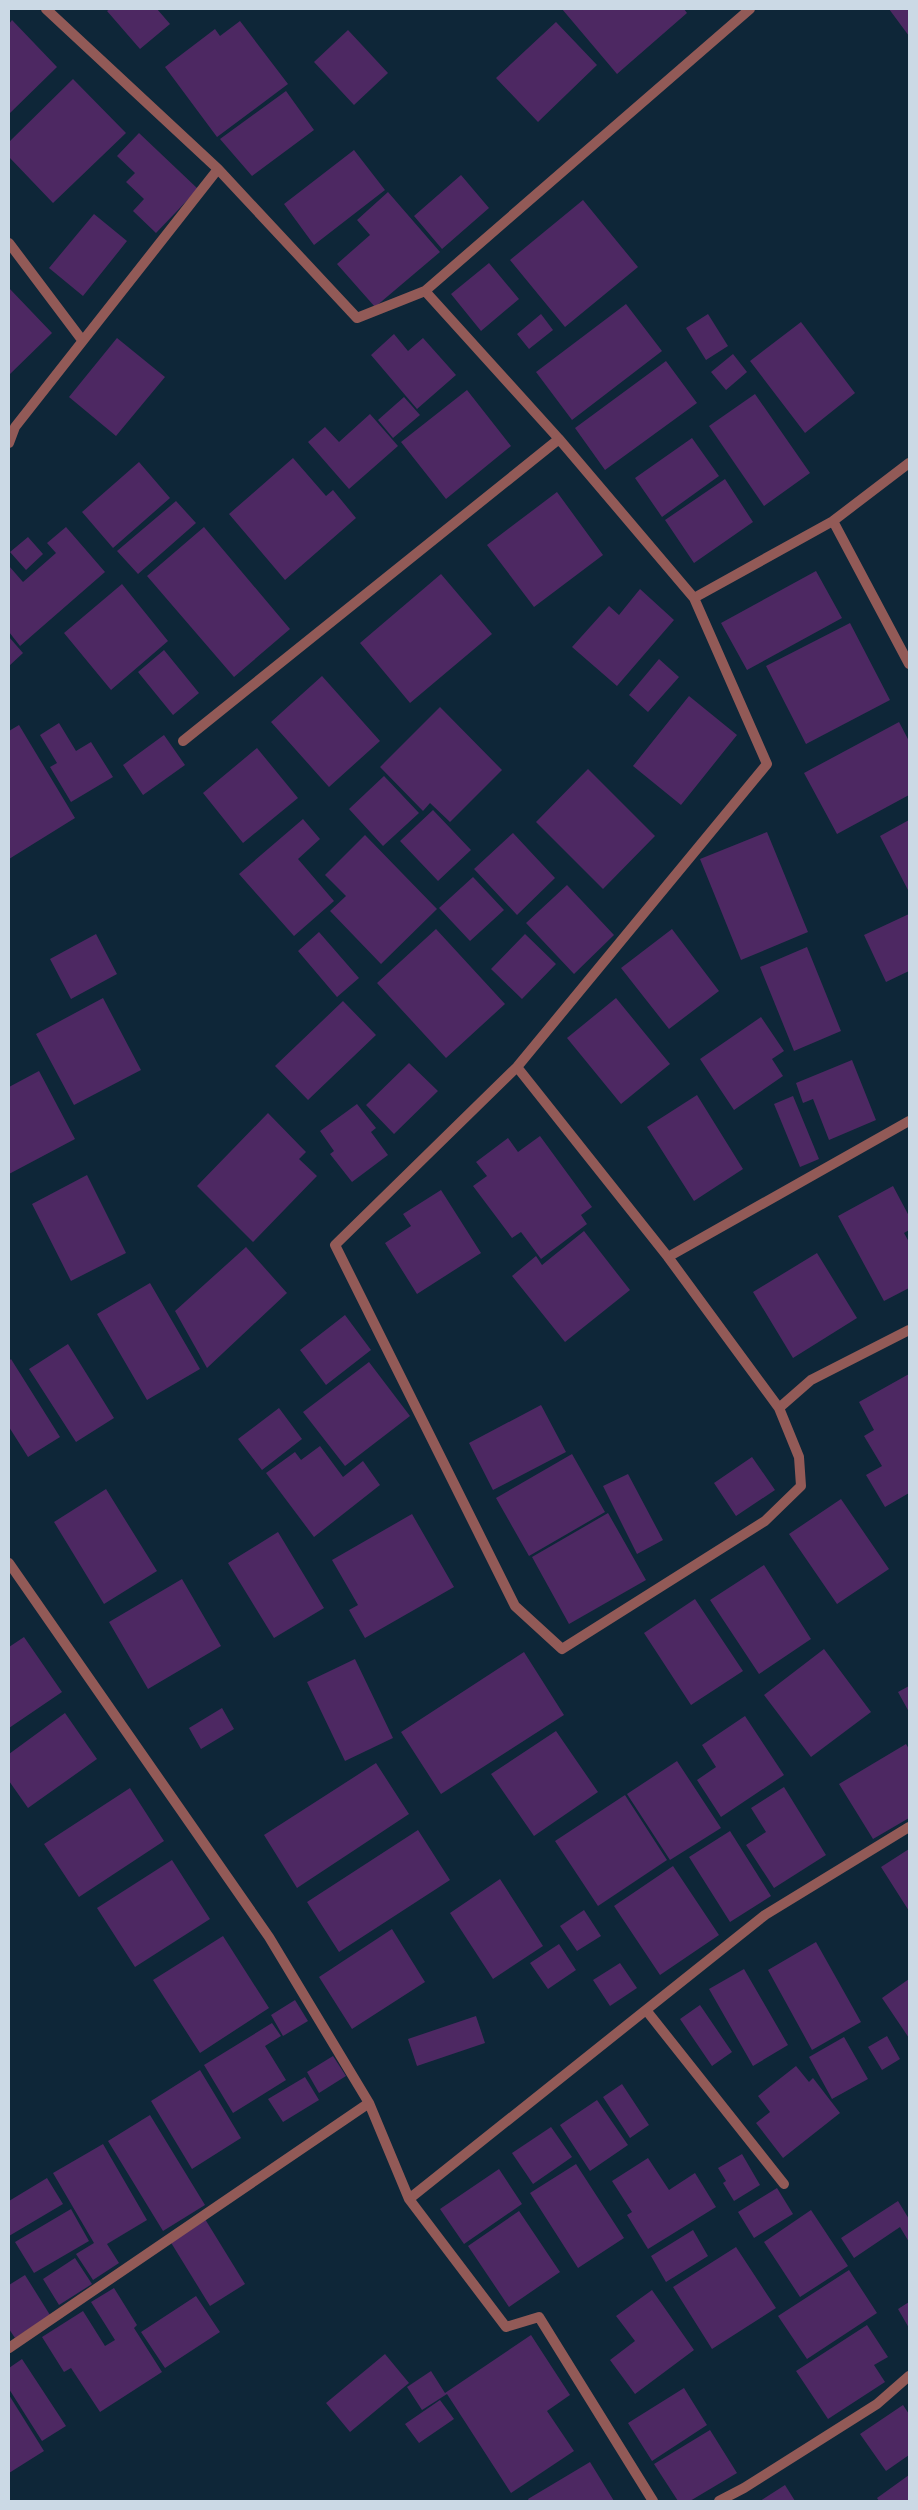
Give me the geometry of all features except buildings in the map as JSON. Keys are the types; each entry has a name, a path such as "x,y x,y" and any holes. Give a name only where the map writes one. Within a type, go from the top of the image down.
{"street":[{"path":"46,9 218,168 357,318 425,291 750,9"},
{"path":"9,443 12,424 82,340 218,168"},
{"path":"9,243 82,340"},
{"path":"425,291 559,439 694,598 767,764 517,1066 336,1245 515,1606 562,1649 765,1521 801,1486 799,1457 779,1408 668,1257 517,1066"},
{"path":"183,741 559,439"},
{"path":"694,598 833,521 909,463"},
{"path":"833,521 909,664"},
{"path":"668,1257 909,1121"},
{"path":"779,1408 811,1380 909,1330"},
{"path":"9,1563 269,1937 369,2103 409,2198 506,2327 539,2317 653,2501"},
{"path":"409,2198 765,1916 909,1827"},
{"path":"646,2010 784,2184"},
{"path":"9,2348 369,2103"},
{"path":"719,2501 744,2488 877,2404 909,2376"}]}
